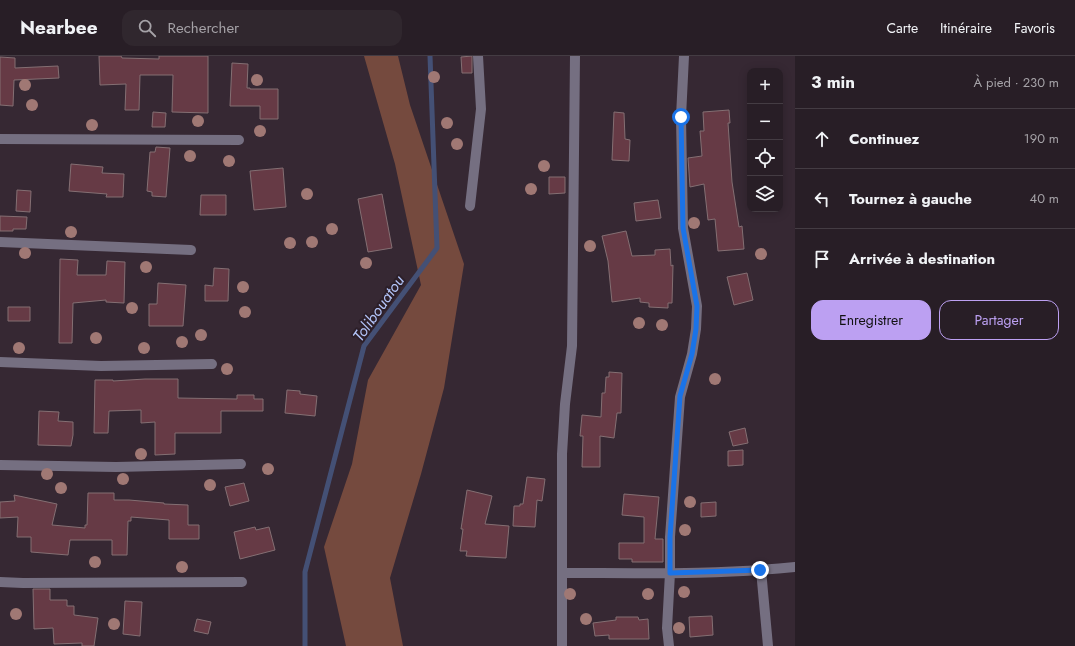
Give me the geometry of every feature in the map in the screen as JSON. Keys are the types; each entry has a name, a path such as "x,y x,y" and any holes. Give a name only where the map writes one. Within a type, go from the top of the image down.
{"street":[{"path":"470,206 481,109 478,56"},
{"path":"562,646 562,454 565,404 572,346 575,56"},
{"path":"669,646 667,628 670,537 680,396 692,354 696,329 697,306 683,228 681,117 684,56"},
{"path":"0,139 239,140"},
{"path":"0,242 191,250"},
{"path":"0,362 101,366 212,364"},
{"path":"0,465 116,467 241,464"},
{"path":"562,573 670,573 760,570 795,567"},
{"path":"760,570 768,646"},
{"path":"0,582 242,582"}],"shaded area":[{"path":"364,56 398,56 410,105 464,264 444,388 421,474 390,578 403,646 346,646 324,547 352,464 368,380 421,285 395,164"}],"building":[{"path":"99,56 159,59 159,56 208,56 208,113 172,112 173,75 140,75 139,110 125,110 126,84 100,85"},
{"path":"472,56 472,73 462,73 461,57"},
{"path":"0,57 15,58 15,68 58,66 59,78 14,80 13,106 0,105"},
{"path":"232,63 248,64 247,88 278,89 278,119 260,119 260,106 230,106"},
{"path":"729,110 730,123 728,123 732,182 739,227 742,226 744,249 718,251 715,219 708,220 704,184 690,187 688,158 702,156 700,131 704,131 703,112"},
{"path":"153,112 166,113 165,127 152,127"},
{"path":"614,112 624,113 625,139 630,140 629,161 612,160"},
{"path":"156,147 170,148 166,197 152,196 152,192 147,191 150,152 155,152"},
{"path":"71,164 103,167 102,173 124,174 123,197 106,197 107,194 69,191"},
{"path":"283,168 286,207 254,210 250,171"},
{"path":"549,177 565,177 565,193 549,194"},
{"path":"17,190 31,191 30,212 16,211"},
{"path":"382,194 392,248 368,252 358,199"},
{"path":"201,195 226,195 226,215 200,215"},
{"path":"658,200 661,218 636,221 634,203"},
{"path":"0,216 27,217 26,229 0,231"},
{"path":"626,231 632,256 655,255 655,250 670,249 671,266 673,265 672,303 668,303 668,308 649,307 649,303 640,302 640,298 612,302 608,261 602,236"},
{"path":"60,259 78,260 77,275 106,275 107,261 125,262 124,303 106,302 106,300 73,303 72,343 59,343"},
{"path":"214,268 229,269 228,301 205,301 205,285 213,286"},
{"path":"747,273 753,300 734,305 727,277"},
{"path":"158,283 186,285 183,326 149,326 149,304 157,304"},
{"path":"8,307 30,307 30,321 8,321"},
{"path":"609,372 622,373 621,413 617,413 614,438 600,436 600,467 582,467 583,436 580,436 582,415 601,417 602,393 605,393 606,377 609,377"},
{"path":"178,379 178,398 237,399 237,395 254,395 254,399 263,399 263,411 221,411 221,433 175,433 175,454 155,455 155,422 141,423 141,410 109,411 108,433 94,433 95,380 113,381"},
{"path":"287,390 300,391 300,394 317,396 315,416 285,413"},
{"path":"39,411 59,412 58,421 73,422 71,446 38,445"},
{"path":"745,428 748,443 733,446 729,432"},
{"path":"743,450 743,465 728,466 728,451"},
{"path":"527,477 545,479 542,501 537,500 535,527 513,526 514,506 520,506 520,504 523,504"},
{"path":"244,483 249,501 230,506 225,487"},
{"path":"467,490 492,496 485,524 509,526 506,558 466,556 467,551 460,551 463,529 461,529"},
{"path":"88,493 114,493 114,500 188,505 188,525 199,525 199,539 169,539 169,520 131,517 131,521 128,521 127,555 112,555 112,540 70,540 68,555 31,552 31,537 17,537 18,517 0,518 0,502 15,501 14,495 57,504 52,525 85,528 85,525 87,525"},
{"path":"624,494 659,497 655,539 663,539 663,562 632,562 632,559 619,559 619,543 644,543 644,517 622,515"},
{"path":"716,502 716,516 701,517 701,503"},
{"path":"255,527 256,530 269,527 275,550 240,559 234,532"},
{"path":"33,589 50,589 50,600 67,600 67,606 74,606 74,615 98,618 94,646 82,646 82,643 54,644 53,628 34,629"},
{"path":"125,601 142,602 140,636 123,634"},
{"path":"712,616 713,635 690,637 689,617"},
{"path":"616,617 638,617 639,620 648,619 649,639 609,639 609,635 595,636 593,623 616,620"},
{"path":"197,619 211,622 208,634 194,631"}],"waterway":[{"name":"Tolibouatou","path":"305,646 305,572 364,346 437,248 430,56"}],"route":[{"path":"681,117 683,228 697,306 696,329 692,354 680,396 670,537 670,573 760,570"}]}
